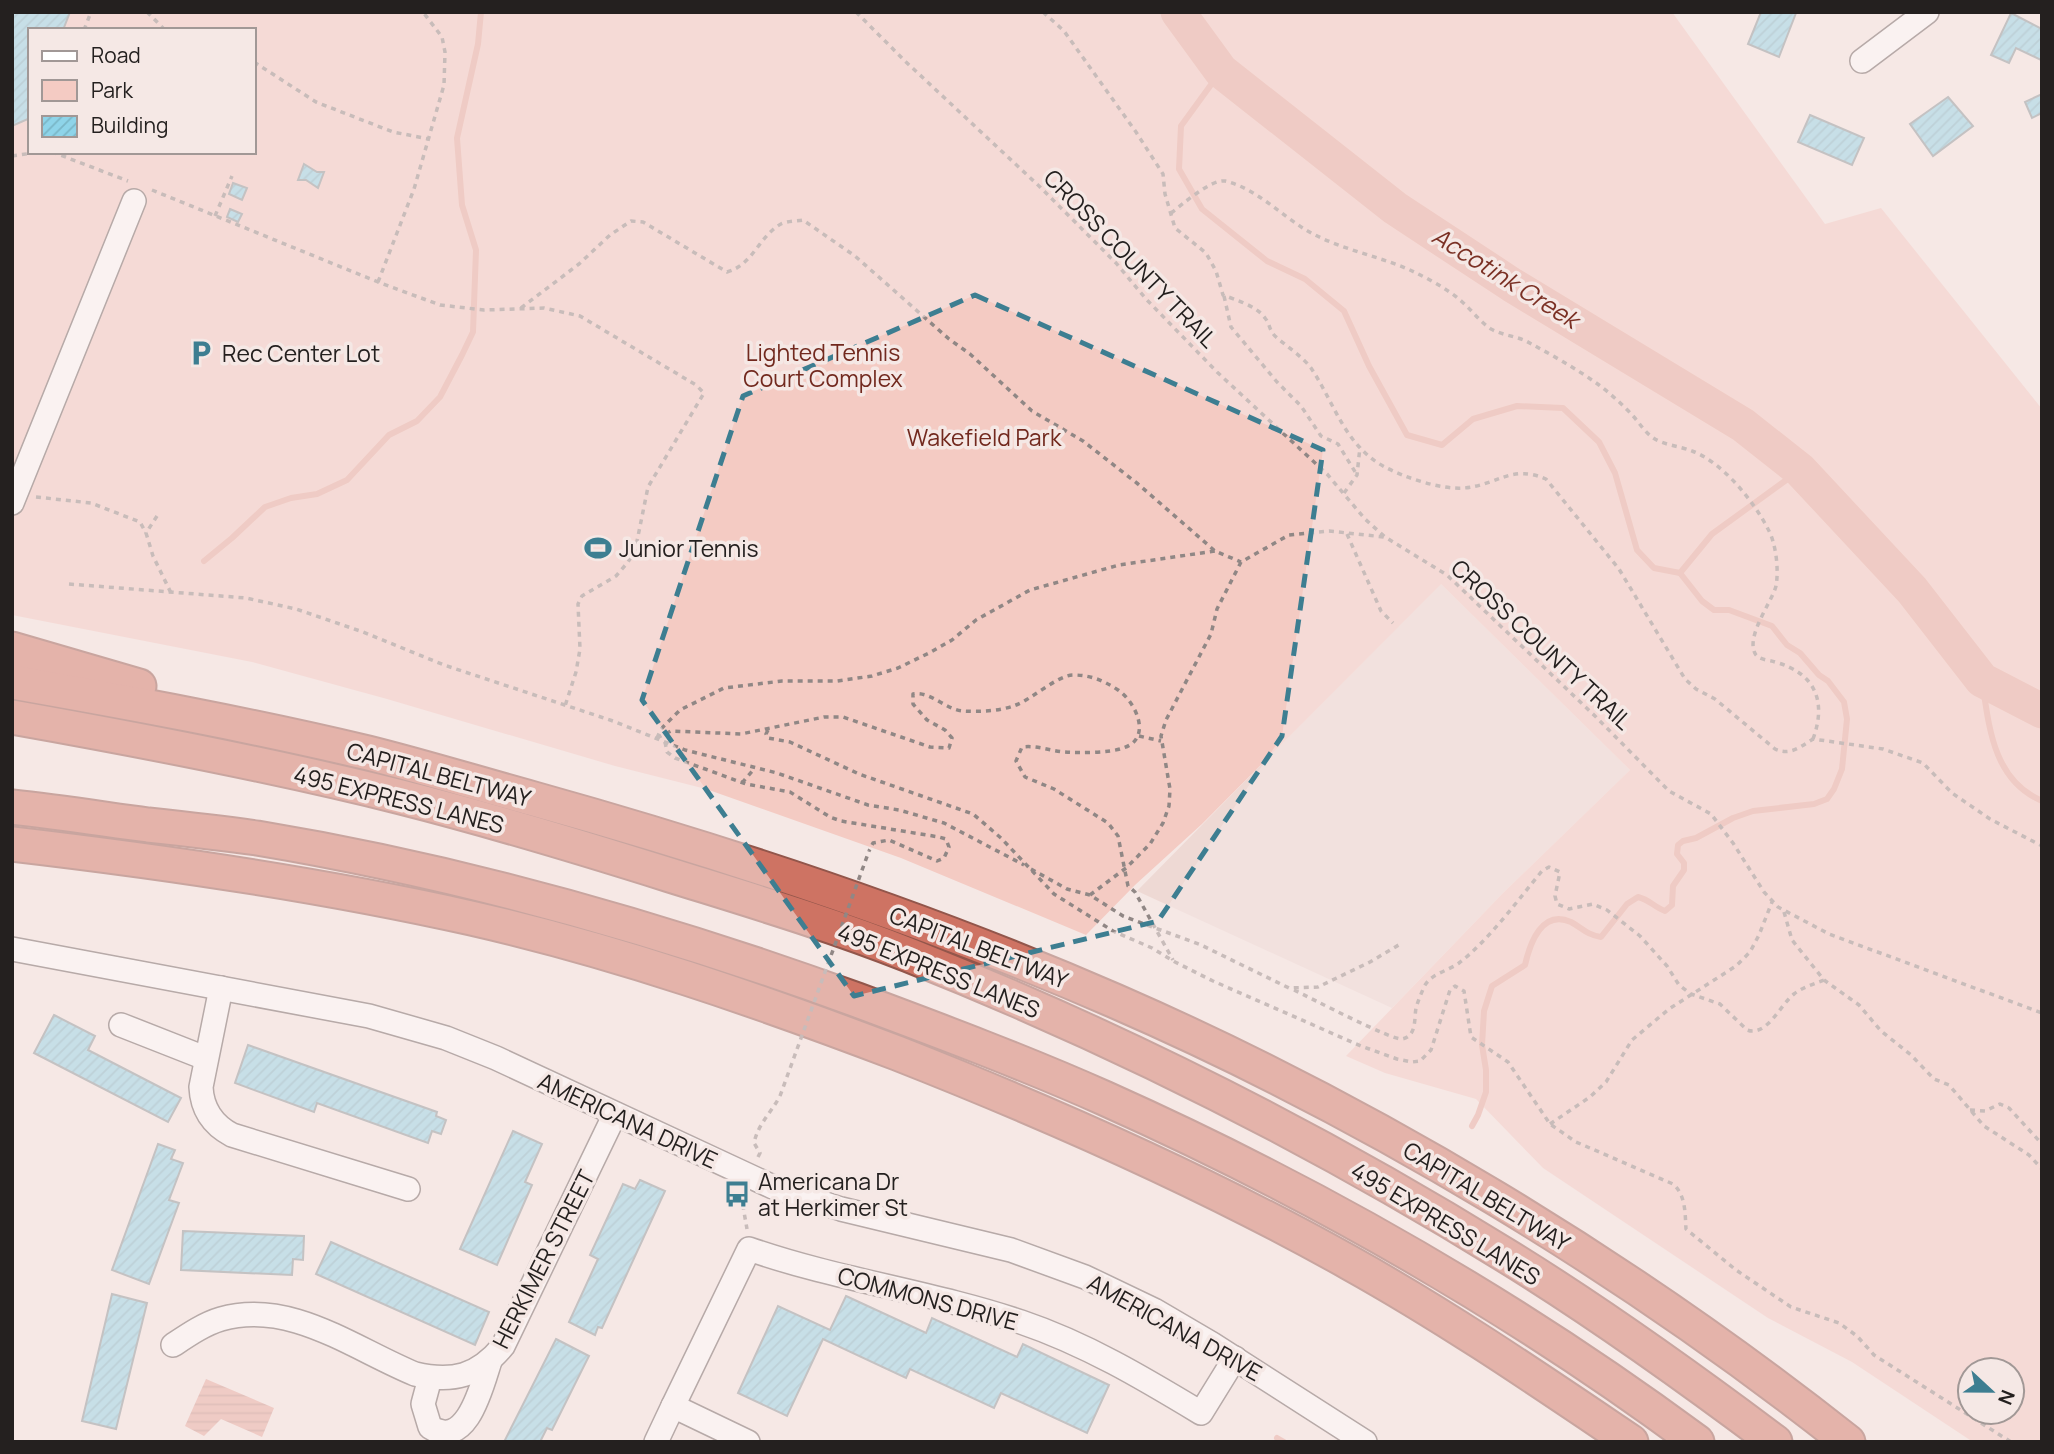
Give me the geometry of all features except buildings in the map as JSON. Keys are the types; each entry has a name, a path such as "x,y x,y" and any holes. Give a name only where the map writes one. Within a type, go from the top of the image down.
{"highway":[{"path":"12,649 370,753"},
{"name":"CAPITAL BELTWAY","path":"12,682 164,709 370,753 654,833 862,902 1021,961 1197,1038 1401,1144 1602,1266 1758,1373 1847,1442"},
{"name":"495 EXPRESS LANES","path":"12,718 216,755 399,796 590,850 829,926 918,959 1121,1047 1323,1150 1507,1256 1662,1359 1775,1442"},
{"path":"12,740 399,796"},
{"path":"12,789 117,804 235,827 380,862"},
{"name":"495 EXPRESS LANES","path":"12,807 256,838 477,883 601,915 751,962 927,1026 1101,1096 1188,1137 1370,1231 1532,1329 1644,1403 1697,1442"},
{"path":"12,844 314,885 475,919 613,956 820,1024 1065,1121 1223,1196 1349,1262 1418,1303 1631,1442"}],"street":[{"path":"1862,61 1927,12"},
{"path":"15,497 137,191"},
{"name":"AMERICANA DRIVE","path":"12,949 382,1019 446,1038 496,1058 773,1187 841,1209 1011,1250 1085,1277 1154,1310 1235,1358 1365,1442"},
{"path":"221,988 201,1087 202,1100 210,1117 223,1130 408,1189"},
{"path":"121,1025 205,1058"},
{"name":"HERKIMER STREET","path":"173,1345 218,1320 253,1314 274,1315 305,1323 390,1364 430,1378 461,1376 478,1370 491,1361 503,1346 519,1317 615,1114"},
{"name":"COMMONS DRIVE","path":"656,1442 749,1248 811,1268 1022,1322 1125,1367 1201,1413 1235,1358"},
{"path":"430,1378 423,1404 430,1427 436,1432 446,1433 456,1430 465,1422 473,1409 491,1361"},
{"path":"673,1406 748,1442"}],"path":[{"path":"146,12 163,28"},
{"path":"378,282 412,198 444,85 445,52 442,37 423,12"},
{"name":"CROSS COUNTY TRAIL","path":"856,12 1049,196 1116,263 1146,299 1217,372 1327,474 1365,519 1385,537 1447,575 1595,716 1669,791 1711,814 1772,902 1784,912 1829,934 2042,1013"},
{"path":"1043,12 1063,32 1163,174 1175,228 1206,253 1216,271 1231,327 1300,406 1321,436 1338,444 1357,475"},
{"path":"256,63 316,102 393,132 429,139"},
{"path":"57,154 137,191 215,216 440,305 484,310 544,308 580,316 696,384 704,393 648,487 635,551 616,576 582,596 578,604 580,649 565,706"},
{"path":"215,216 232,176"},
{"path":"1171,212 1213,182 1223,181 1252,194 1306,230 1331,242 1410,270 1433,282 1460,299 1492,329 1524,340 1598,385 1631,414 1653,439 1693,451 1717,463 1733,480 1769,530 1777,569 1775,589 1756,630 1754,653 1759,658 1800,672 1811,684 1819,702 1818,724 1813,739 1796,750 1783,753 1715,699 1685,680 1619,569 1546,479 1530,472 1517,473 1491,483 1463,489 1430,484 1388,468 1360,447 1348,434 1310,367 1270,331 1265,317 1246,304 1223,295"},
{"path":"520,309 631,221 643,222 727,272 736,270 748,260 781,224 803,220 855,256 1032,411 1083,441 1138,484 1215,551 1241,562"},
{"path":"1344,493 1357,475 1360,447"},
{"path":"15,497 30,496 91,503 140,522 171,593"},
{"path":"146,533 157,516"},
{"path":"1090,895 1124,870 1150,845 1163,823 1169,806 1170,789 1161,741 1166,720 1211,634 1217,609 1241,562 1289,535 1320,531 1385,537"},
{"path":"1347,534 1381,611 1393,623"},
{"path":"657,738 661,729 680,710 724,688 782,681 811,682 872,676 898,668 929,653 952,640 992,610 1030,590 1119,565 1215,551"},
{"path":"69,584 246,598 296,609 343,624 444,665 613,721 685,750 755,768 841,797 944,823 1068,889 1090,895 1123,916 1192,942 1395,1039 1411,1034 1415,1025 1416,1007 1426,983 1458,964 1542,871 1549,867 1560,872 1555,896 1557,904 1569,909 1593,905 1606,910 1640,936 1667,966 1675,981 1692,993 1720,1004 1747,1030 1761,1030 1794,994 1824,980"},
{"path":"657,738 671,731 741,734 824,716 843,717 919,744 949,748 952,738 945,730 927,720 913,704 914,694 927,696 960,711 1005,709 1069,674 1095,677 1120,691 1139,716 1139,736 1133,745 1121,749 1064,752 1022,747 1016,761 1025,777 1054,789 1108,823 1118,836 1128,887 1135,892 1175,962"},
{"path":"768,730 765,734 768,738 790,742 859,774 973,814 1001,838 1054,894 1086,915 1175,962 1361,1046 1412,1062 1420,1061 1432,1051 1448,995 1455,986 1460,987 1466,1000 1471,1037 1508,1062 1550,1124 1576,1142 1673,1184 1678,1189 1685,1208 1686,1229 1736,1270 1791,1307 1839,1323 1857,1336 1874,1355 2011,1442"},
{"path":"1139,736 1161,741"},
{"path":"1813,739 1883,749 1923,763 1952,793 1990,819 2042,846"},
{"path":"665,742 667,751 676,758 742,783 790,792 830,817 939,837 946,839 949,847 944,858 937,861 889,840 873,843 780,1096"},
{"path":"742,783 755,768"},
{"path":"1550,1124 1590,1097 1610,1076 1632,1040 1669,1009 1737,966 1750,952 1772,902"},
{"path":"1784,912 1792,940 1824,980 1859,1005 1881,1031 1911,1055 1934,1079 1949,1085 1984,1126 2029,1155 2042,1169"},
{"path":"1289,988 1318,987 1402,943"},
{"path":"1970,1110 1985,1111 2000,1104 2009,1108 2042,1144"}],"highlighted area":[{"path":"975,295 1323,450 1282,736 1158,921 854,996 642,700 743,396"}],"shaded area":[{"path":"1440,583 1630,770 1503,893 1392,1008 1137,891"},
{"path":"206,1379 274,1408 262,1437 221,1419 204,1436 185,1426"}],"green space":[{"name":"Wakefield Park","path":"12,12 1672,12 1825,224 1881,208 2042,409 2042,1442 1973,1442 1852,1362 1768,1318 1543,1168 1476,1099 1385,1073 1346,1056 1503,893 1630,770 1441,584 1202,824 1135,885 1086,935 901,858 706,789 615,766 252,662 12,615"}],"waterway":[{"path":"204,561 265,507 291,498 317,494 347,480 389,435 417,421 440,397 462,355 473,332 476,250 462,205 457,138 478,44 481,12"},
{"name":"Accotink Creek","path":"1178,12 1221,71 1395,208 1512,285 1743,425 1800,470 1912,590 1982,680 2042,711"},
{"name":"Accotink Creek","path":"1221,71 1181,126 1179,169 1202,209 1267,261 1305,279 1344,311 1369,366 1407,435 1442,445 1473,419 1517,406 1563,408 1599,442 1615,473 1637,550 1654,568 1680,573 1712,534 1800,470"},
{"path":"1472,1126 1486,1092 1482,1045 1484,1011 1492,986 1525,965 1534,938 1545,924 1561,919 1601,937 1627,904 1638,897 1665,911 1672,905 1673,886 1684,870 1684,863 1677,854 1678,845 1753,811 1814,804 1827,799 1842,769 1847,719 1844,702 1828,681 1819,675 1800,653 1787,645 1772,626 1729,610 1714,610 1702,601 1680,573"},
{"path":"1982,680 1991,733 2003,766 2026,792 2042,801"},
{"path":"1277,1438 1284,1442"}],"place":[{"name":"Rec Center Lot","path":"201,353"},
{"name":"Junior Tennis","path":"598,548"},
{"name":"Americana Dr at Herkimer St","path":"737,1194"}],"park label":[{"name":"Lighted Tennis Court Complex","path":"823,365"}]}
